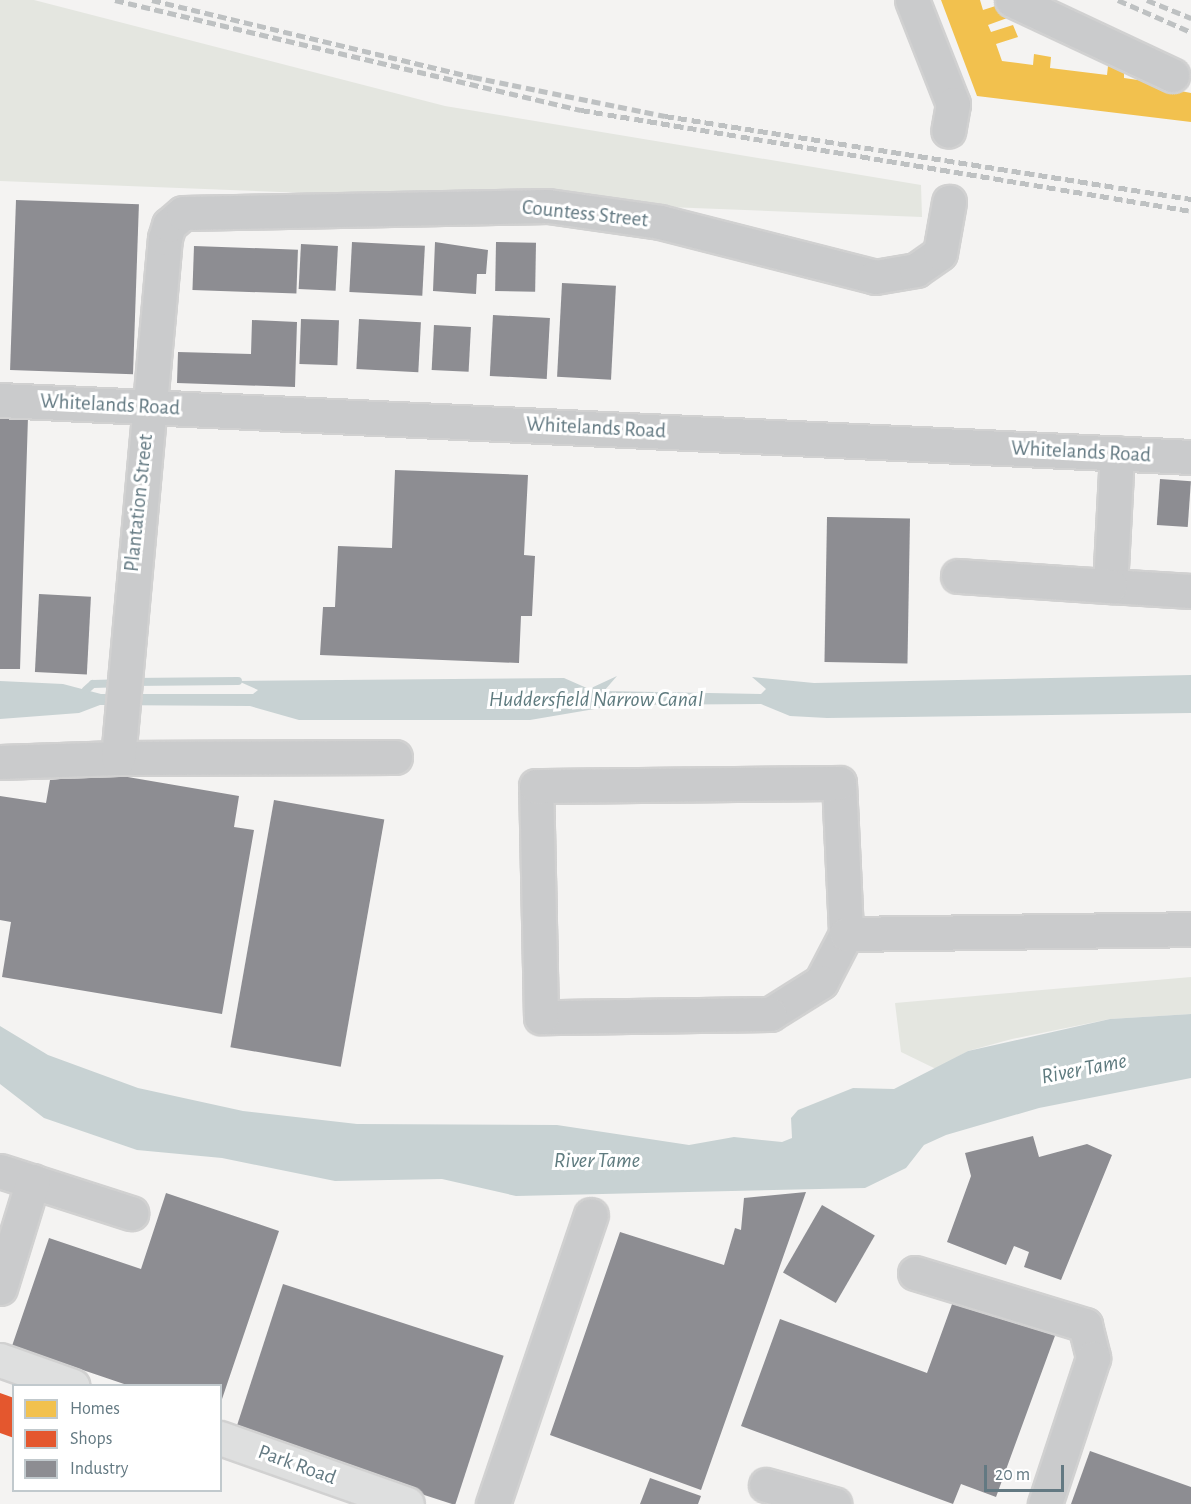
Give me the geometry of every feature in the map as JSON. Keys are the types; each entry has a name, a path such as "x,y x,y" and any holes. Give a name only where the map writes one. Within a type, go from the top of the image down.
{"main road":[{"path":"0,1360 67,1384"},
{"name":"Park Road","path":"222,1439 407,1504"}],"street":[{"path":"912,0 953,104 948,131"},
{"path":"1012,0 1172,75"},
{"name":"Countess Street","path":"169,225 183,213 548,206 660,222 875,277 916,270 940,253 949,202"},
{"name":"Plantation Street","path":"119,743 122,674 169,225"},
{"name":"Whitelands Road","path":"0,400 1191,457"},
{"path":"1110,586 1117,453"},
{"path":"958,576 1191,591"},
{"path":"0,762 119,743 394,757"},
{"path":"839,783 846,934 821,982 770,1014 541,1017 536,786 839,783"},
{"path":"846,934 1191,929"},
{"path":"0,1171 131,1213"},
{"path":"0,1288 33,1181"},
{"path":"492,1504 591,1215"},
{"path":"915,1273 1085,1325 1093,1358 1044,1504"},
{"path":"766,1485 834,1504"}],"shaded area":[{"path":"0,0 34,0 445,106 921,185 922,217 0,181"},
{"path":"1191,977 1191,1014 1110,1019 1012,1039 968,1051 936,1069 901,1052 895,1003"}],"water":[{"name":"Huddersfield Narrow Canal","path":"1191,675 1191,713 827,718 790,716 761,704 618,705 530,720 299,720 250,706 100,705 79,713 0,719 0,681 63,684 101,694 253,694 258,690 238,681 564,678 589,689 617,676 604,691 761,694 766,689 752,677 814,683"},
{"name":"River Tame","path":"1191,1014 1191,1078 1039,1108 946,1135 924,1145 906,1168 865,1188 516,1196 442,1179 335,1181 222,1158 137,1150 44,1118 0,1084 0,1026 48,1055 138,1088 243,1111 357,1124 557,1125 689,1145 734,1137 782,1142 792,1138 791,1118 798,1110 853,1088 894,1089 968,1051 1110,1019"}],"building: Homes":[{"path":"941,0 980,0 983,10 1005,3 1010,17 988,25 991,32 1013,25 1018,37 996,44 1002,61 1033,65 1034,54 1051,57 1050,68 1107,75 1108,66 1124,69 1124,78 1145,81 1146,74 1165,88 1191,93 1191,122 977,96"}],"building: Shops":[{"path":"0,1393 12,1397 12,1437 0,1433"}],"building: Industry":[{"path":"16,200 139,204 133,374 10,370"},
{"path":"352,242 425,246 422,296 349,292"},
{"path":"435,242 488,250 486,274 477,274 476,294 433,291"},
{"path":"496,242 536,243 535,292 495,291"},
{"path":"301,244 338,246 336,291 299,289"},
{"path":"194,246 298,250 296,294 192,290"},
{"path":"562,283 616,286 611,380 557,377"},
{"path":"493,315 550,318 547,379 490,376"},
{"path":"301,319 339,320 337,365 299,364"},
{"path":"359,319 421,322 418,372 356,369"},
{"path":"252,320 297,322 295,387 177,383 178,352 251,354"},
{"path":"434,325 471,327 469,372 432,370"},
{"path":"0,416 28,417 20,669 0,669"},
{"path":"395,470 528,475 524,555 535,556 532,616 521,616 519,663 320,655 323,607 335,607 338,546 392,548"},
{"path":"1160,479 1191,481 1188,527 1157,525"},
{"path":"827,517 910,518 907,663 824,662"},
{"path":"39,594 91,597 87,675 35,672"},
{"path":"110,774 239,796 234,827 254,830 222,1014 2,977 11,922 0,920 0,796 46,803 50,780"},
{"path":"274,800 384,819 341,1067 230,1047"},
{"path":"1033,1136 1039,1157 1087,1144 1112,1155 1061,1280 1024,1267 1029,1252 1014,1246 1006,1265 947,1242 971,1176 965,1153"},
{"path":"806,1192 701,1490 550,1435 620,1232 724,1265 735,1228 741,1230 744,1198"},
{"path":"166,1193 279,1231 222,1399 222,1384 124,1384 12,1346 49,1238 141,1269"},
{"path":"822,1205 875,1236 836,1303 783,1273"},
{"path":"283,1284 504,1356 455,1504 234,1433"},
{"path":"955,1296 1056,1333 996,1497 961,1484 953,1504 741,1426 780,1319 927,1373"},
{"path":"1090,1451 1191,1487 1191,1504 1071,1504"},
{"path":"650,1478 701,1496 698,1504 640,1504"}],"waterway":[{"path":"131,682 238,681"},
{"path":"86,690 93,684 118,683"}],"railway":[{"path":"115,0 581,110 1191,211"},
{"path":"152,0 473,77 665,116 1191,199"},
{"path":"1118,0 1191,32"},
{"path":"1147,0 1191,18"}]}
